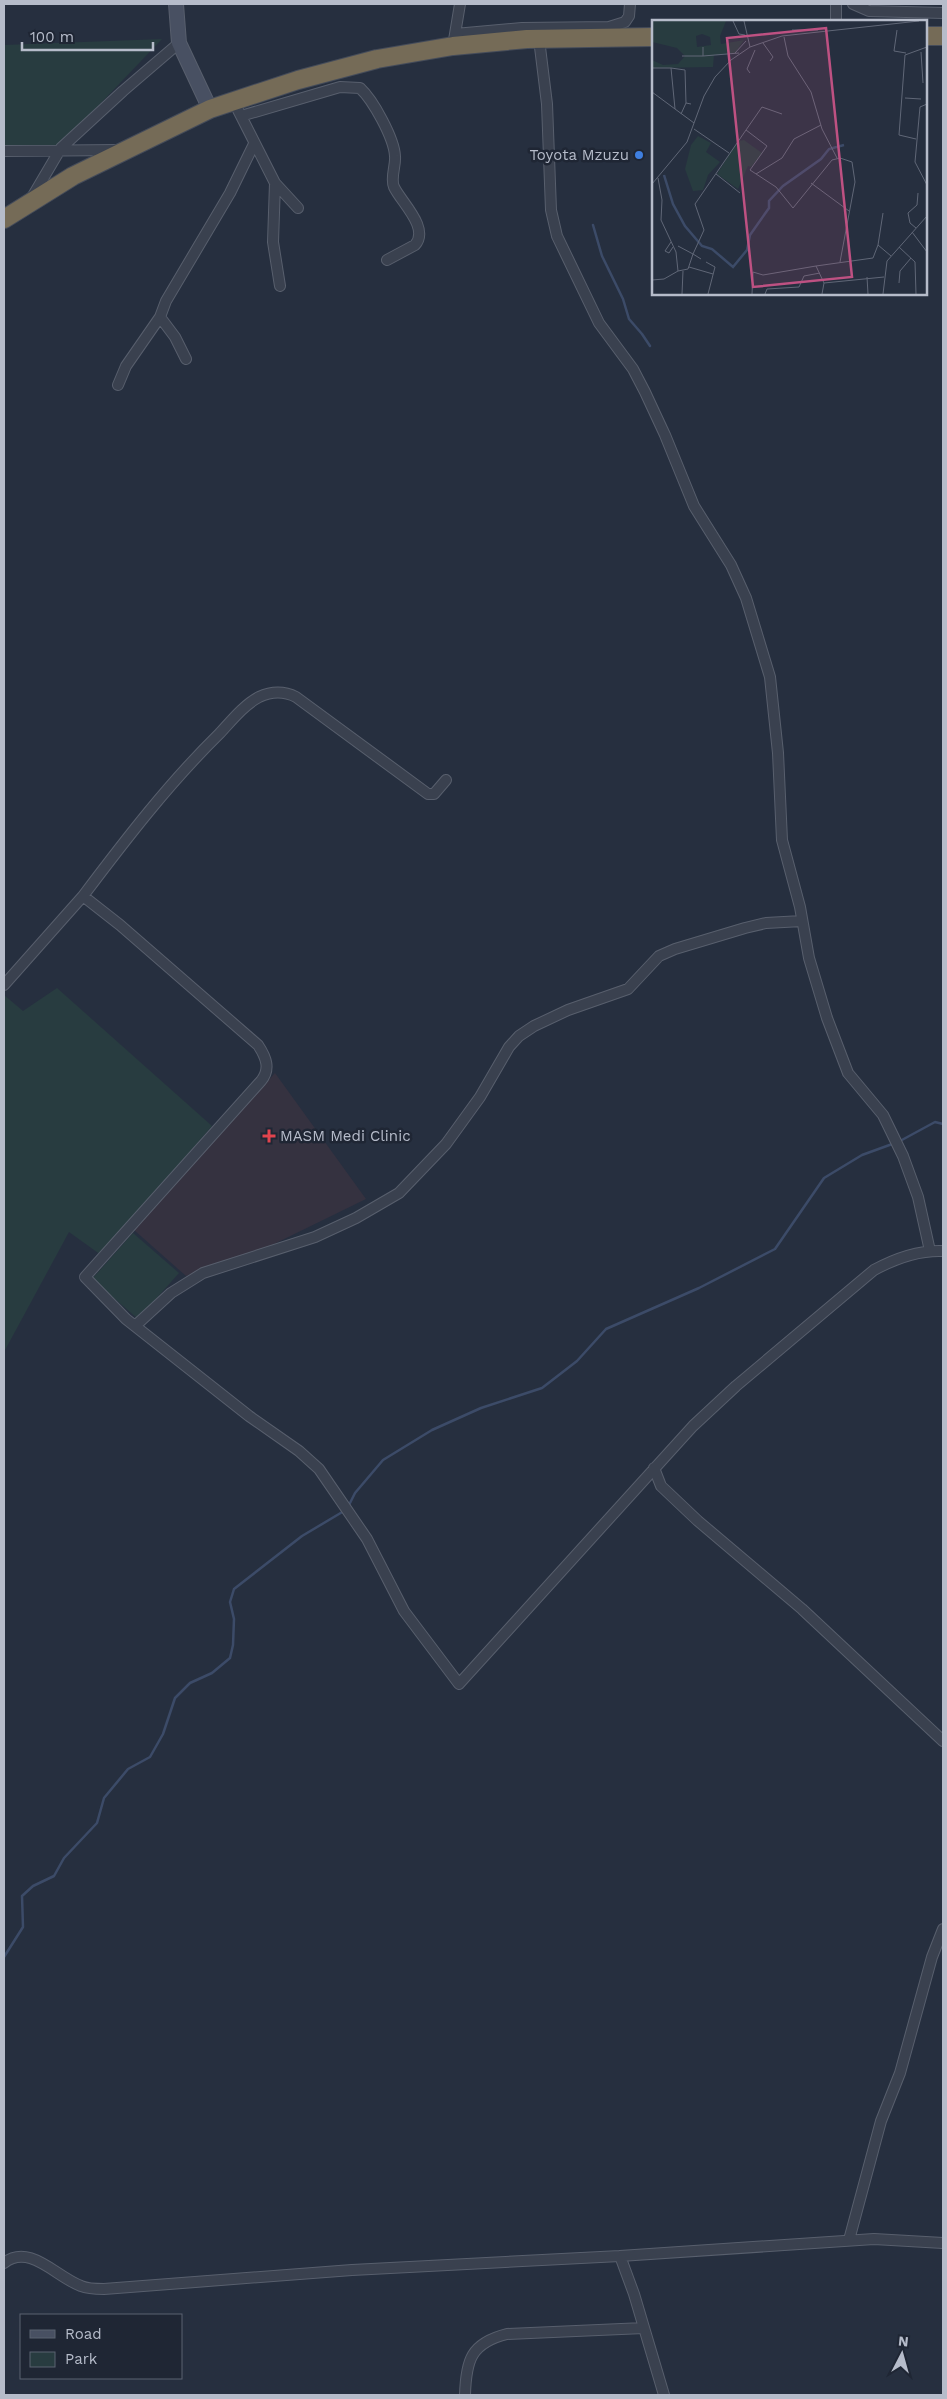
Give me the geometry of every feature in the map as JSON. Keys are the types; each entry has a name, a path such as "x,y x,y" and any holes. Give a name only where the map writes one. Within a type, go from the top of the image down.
{"highway":[{"path":"927,36 943,36"},
{"path":"4,219 73,176 210,109 237,108 298,80 454,40 652,37"}],"street":[{"path":"176,4 179,43 210,109"},
{"path":"460,4 454,40 522,28 609,27 625,22 629,16 630,4"},
{"path":"836,4 836,20"},
{"path":"853,4 869,11 943,13"},
{"path":"539,39 547,104 550,210 557,236 599,323 632,369 645,392 666,435 694,506 717,541 742,587 761,643 770,677 778,752 782,840 809,958 840,1055 848,1073 883,1115 910,1173 924,1220 930,1251"},
{"path":"29,203 60,150 123,91 179,43"},
{"path":"298,208 275,183 237,108 340,87 360,88 367,94 393,143 395,162 393,184 416,222 419,231 418,241 414,245 387,260"},
{"path":"118,385 126,366 160,317 166,301 230,193 254,144"},
{"path":"4,151 129,150"},
{"path":"275,183 273,242 280,286"},
{"path":"160,317 175,337 186,359"},
{"path":"4,985 82,896 138,823 196,757 250,703 266,694 283,692 296,697 428,794 434,794 446,780"},
{"path":"82,896 120,925 258,1045 267,1064 266,1073 261,1082 85,1277 135,1326 249,1416 299,1451 319,1469 367,1539 404,1611 459,1684 654,1468 720,1400 874,1270 902,1257 930,1251 943,1251"},
{"path":"135,1326 171,1294 203,1273 315,1237 378,1206 399,1193 446,1144 480,1097 509,1047 519,1036 534,1026 568,1010 628,989 659,956 675,949 745,928 802,921"},
{"path":"654,1468 661,1486 698,1521 802,1609 943,1740"},
{"path":"849,2240 881,2122 900,2073 932,1957 943,1929"},
{"path":"4,2263 11,2257 27,2256 81,2287 104,2289 352,2270 620,2256 849,2240 894,2239 943,2243"},
{"path":"620,2256 664,2395"},
{"path":"465,2395 466,2370 471,2356 491,2338 507,2334 644,2328"}],"shaded area":[{"name":"MASM Medi Clinic","path":"275,1073 366,1199 274,1244 186,1276 134,1230"}],"green space":[{"path":"162,39 59,147 4,147 4,45"},
{"path":"57,988 212,1126 101,1255 69,1232 4,1352 4,995 23,1011"},
{"path":"133,1233 179,1273 138,1319 92,1279"}],"waterway":[{"path":"593,225 602,256 623,299 629,319 650,346"},
{"path":"900,1141 935,1122 943,1124"},
{"path":"348,1507 355,1493 383,1460 432,1430 481,1408 542,1388 577,1361 606,1329 699,1288 775,1249 824,1178 862,1155 895,1143"},
{"path":"4,1957 23,1927 22,1896 33,1886 54,1876 64,1858 97,1823 104,1798 128,1769 150,1757 163,1734 175,1698 190,1683 212,1673 230,1658 233,1645 234,1619 230,1602 234,1589 302,1536 344,1511"}],"place":[{"name":"Toyota Mzuzu","path":"639,155"},
{"name":"MASM Medi Clinic","path":"269,1136"}]}
